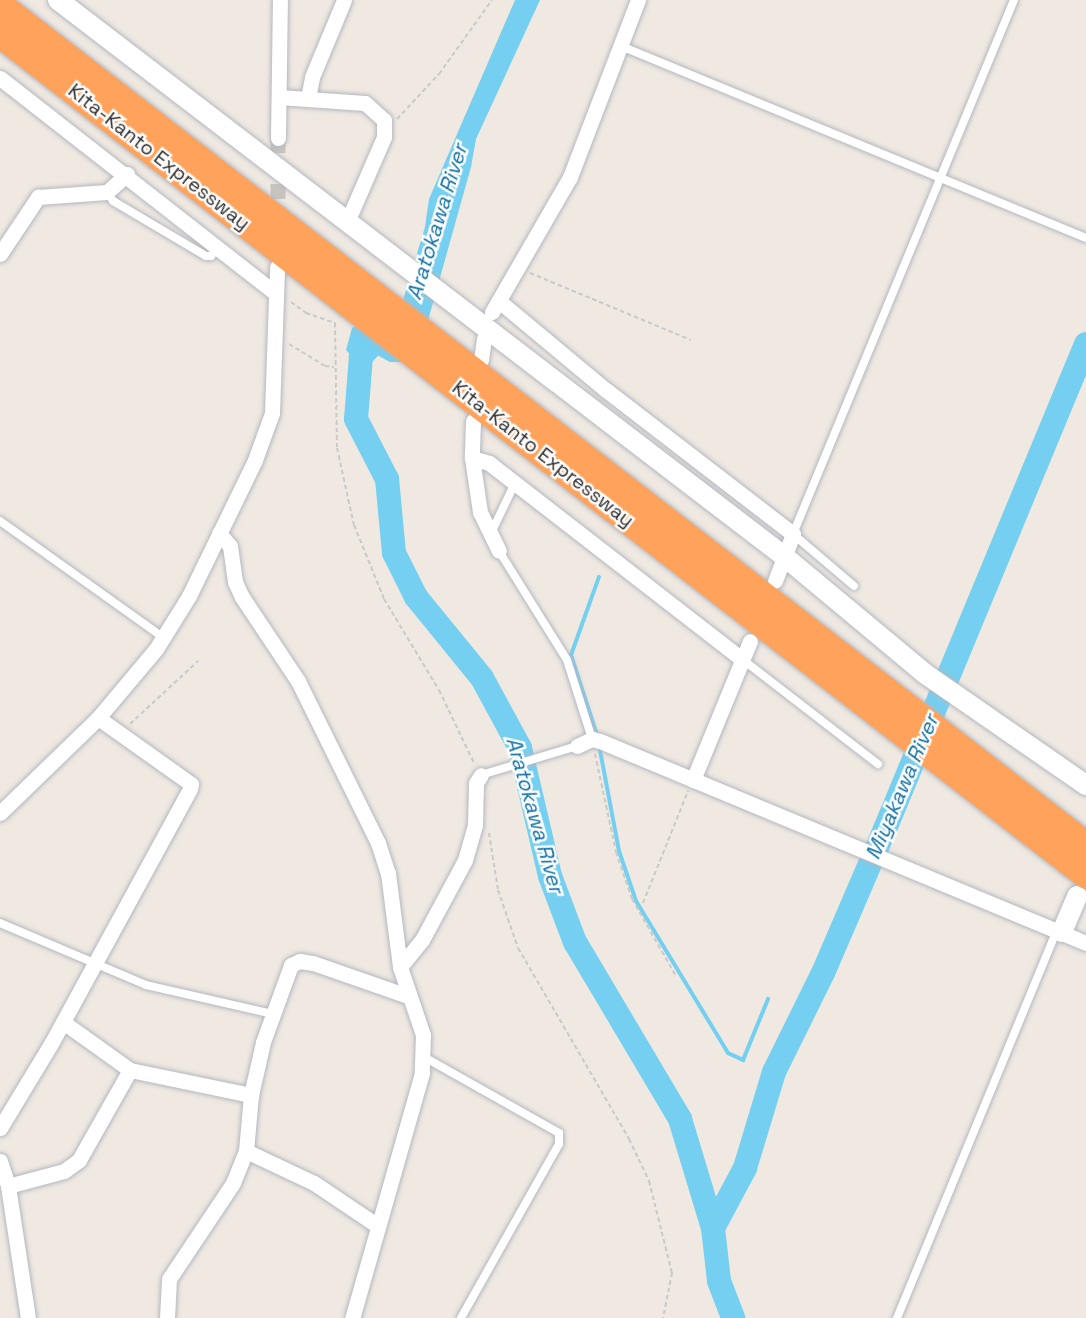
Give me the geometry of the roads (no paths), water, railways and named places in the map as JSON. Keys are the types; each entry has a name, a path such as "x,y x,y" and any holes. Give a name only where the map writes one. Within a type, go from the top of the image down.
{"highway":[{"name":"Kita-Kanto Expressway","path":"0,5 330,274 458,389 952,756 1086,845"},
{"name":"Kita-Kanto Expressway","path":"0,34 330,274 471,361 897,714"},
{"name":"Kita-Kanto Expressway","path":"952,756 1082,885"}],"street":[{"path":"58,0 449,302 785,557 958,699 1086,785"},
{"path":"278,138 279,0"},
{"path":"308,98 312,77 344,0"},
{"path":"638,0 570,177 495,307 793,534 775,581"},
{"path":"0,78 127,174 275,293"},
{"path":"279,97 365,104 384,120 384,137 352,227"},
{"path":"0,254 38,197 106,192 127,174"},
{"path":"0,813 98,718 164,638 219,533 268,427 275,342 277,267"},
{"path":"471,361 484,339"},
{"path":"473,422 472,458 480,512 499,551"},
{"path":"472,458 489,464 515,483 742,659"},
{"path":"219,533 230,546 239,590 298,681 378,843 388,873 400,967 423,1035 424,1057 352,1318"},
{"path":"693,780 750,641"},
{"path":"0,1128 63,1022 190,789 191,784 98,718"},
{"path":"577,746 591,739 1086,943"},
{"path":"400,967 422,940 465,860 475,825 475,787 481,776"},
{"path":"1059,931 1082,885"},
{"path":"167,1318 169,1279 233,1183 246,1151 251,1095 273,1014 291,965 300,961 408,996"},
{"path":"63,1022 130,1070 251,1095"},
{"path":"8,1186 64,1171 79,1161 130,1070"},
{"path":"246,1151 314,1182 378,1226"},
{"path":"0,1161 8,1186 28,1318"}],"lane":[{"path":"854,586 793,534 1014,0"},
{"path":"621,46 1086,238"},
{"path":"106,192 113,201 206,256 218,247"},
{"path":"490,534 515,483"},
{"path":"0,521 164,638"},
{"path":"499,551 567,660 591,739"},
{"path":"742,659 878,764"},
{"path":"481,776 577,746"},
{"path":"0,923 146,985 273,1014"},
{"path":"897,1318 1059,931"},
{"path":"424,1057 559,1133 559,1144 461,1318"}],"water":[{"path":"515,0 540,0 476,139 471,167 427,324 409,362 390,362 377,355 363,365 358,363 346,350 352,328 403,300 425,227 429,199"}],"waterway":[{"name":"Aratokawa River","path":"377,340 361,356 356,419 387,479 394,553 416,597 482,678 520,748 550,876 575,942 680,1119 713,1228 719,1281 733,1318"},
{"name":"Miyakawa River","path":"713,1228 745,1168 774,1072 823,973 885,829 1086,344"},
{"path":"597,735 571,655 599,577"},
{"path":"599,745 619,851 636,901 728,1053 743,1060 768,999"},
{"name":"Miyakawa River","path":"767,1069 774,1072"}],"tunnel":[{"path":"278,138 278,222"}]}
